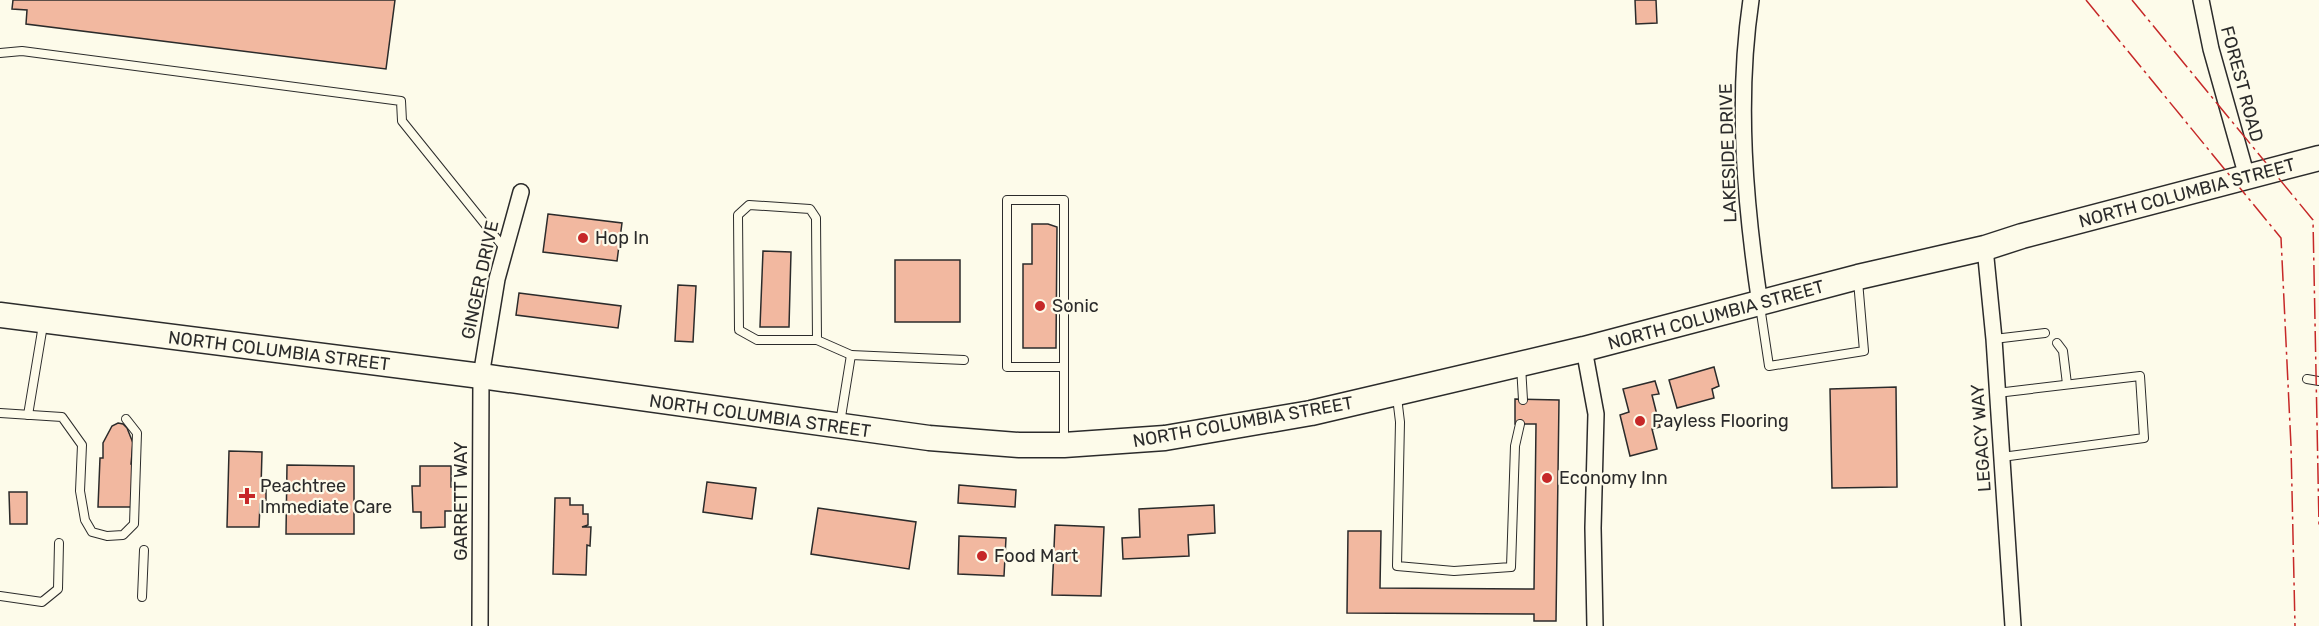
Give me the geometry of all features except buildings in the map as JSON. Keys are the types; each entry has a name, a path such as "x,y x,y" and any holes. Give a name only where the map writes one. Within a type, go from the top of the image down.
{"main road":[{"name":"NORTH COLUMBIA STREET","path":"0,315 481,376 839,427 974,443 1064,445 1165,438 1311,413 1584,349 1858,277 1985,248 2319,158"}],"street":[{"name":"LAKESIDE DRIVE","path":"1751,0 1747,27 1743,127 1748,221 1760,304"},
{"name":"FOREST ROAD","path":"2201,0 2211,49 2247,177"},
{"name":"GINGER DRIVE","path":"481,376 496,279 521,192"},
{"name":"LEGACY WAY","path":"1985,248 1994,339 2013,626"},
{"path":"1584,349 1596,414 1593,528 1595,626"},
{"name":"GARRETT WAY","path":"480,626 481,376"}],"lane":[{"path":"0,53 22,51 401,101 402,122 505,249"},
{"path":"1064,367 1007,367 1007,200 1064,200 1064,367 1064,445"},
{"path":"817,340 816,218 810,209 749,205 738,215 740,330 757,340 817,340 850,355 964,360"},
{"path":"1760,304 1769,366 1864,351 1858,277"},
{"path":"28,415 44,321"},
{"path":"1994,339 2044,333"},
{"path":"2057,344 2063,351 2067,384"},
{"path":"839,427 850,355"},
{"path":"1521,364 1523,400"},
{"path":"1997,393 2140,376 2144,438 2002,457"},
{"path":"2307,379 2319,381"},
{"path":"1396,393 1400,422 1397,566 1454,571 1511,567 1515,446 1520,424"},
{"path":"0,413 62,417 82,445 80,491 85,520 92,532 107,536 123,535 134,524 137,433 126,419"},
{"path":"0,596 42,602 58,589 59,543"},
{"path":"142,597 144,550"}],"power":[{"path":"2086,0 2281,238 2291,446 2295,626"},
{"path":"2132,0 2313,220 2319,525"}],"place":[{"name":"Hop In","path":"583,238"},
{"name":"Sonic","path":"1040,306"},
{"name":"Payless Flooring","path":"1640,421"},
{"name":"Economy Inn","path":"1547,478"},
{"name":"Peachtree Immediate Care","path":"247,496"},
{"name":"Food Mart","path":"982,556"}]}
